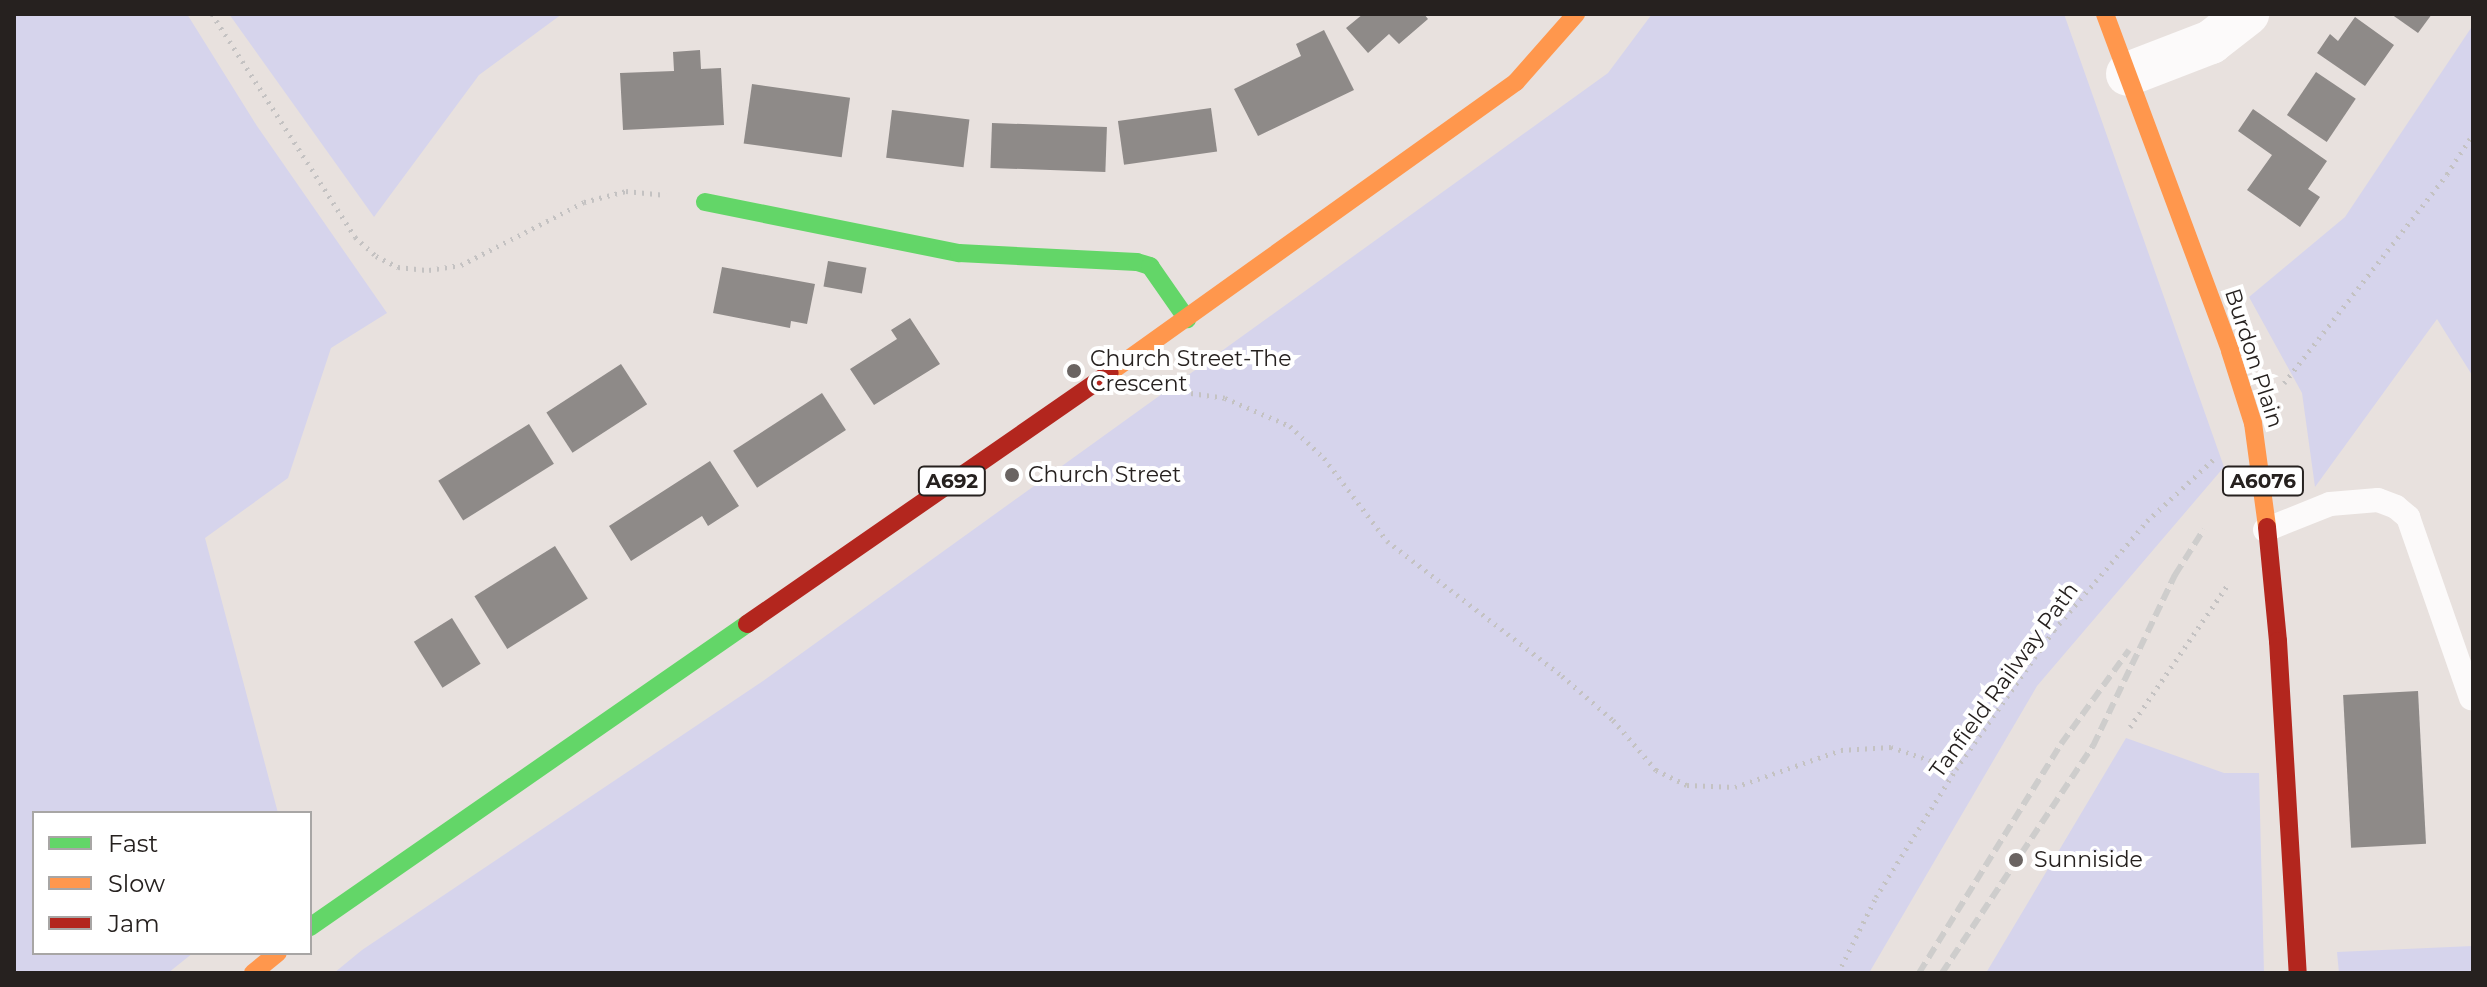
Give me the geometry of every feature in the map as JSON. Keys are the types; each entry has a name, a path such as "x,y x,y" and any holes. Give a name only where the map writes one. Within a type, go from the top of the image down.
{"main road":[{"name":"A692","path":"312,926 1187,319 1516,82 1576,14"},
{"name":"Burdon Plain","path":"2105,14 2253,423 2263,482 2265,530 2278,641 2298,973"},
{"path":"705,202 959,253 1137,262 1150,266 1187,319"},
{"path":"253,973 276,955"}],"street":[{"path":"2128,74 2211,42 2247,14"}],"lane":[{"path":"2265,530 2330,504 2378,500 2396,507 2408,517 2471,698"}],"path":[{"path":"212,14 355,237 376,256 398,267 429,270 461,265 584,202 626,191 705,202"},
{"name":"Tanfield Railway Path","path":"1838,973 1876,897 1956,769 2054,630 2147,521 2253,423 2447,174 2473,134"},
{"path":"1139,352 1191,393 1225,398 1290,426 1324,458 1387,541 1562,676 1613,720 1656,770 1687,785 1735,787 1841,750 1891,747 1956,769"},
{"path":"2130,727 2265,530"}],"shaded area":[{"path":"14,14 187,14 257,126 387,313 331,348 288,478 205,538 277,811 32,811 32,955 190,955 168,973 14,973"},
{"path":"229,14 562,14 479,75 374,217"},
{"path":"1652,14 2064,14 2224,467 2037,686 1869,973 334,973 362,950 763,681 1608,73"},
{"path":"2473,25 2473,389 2472,375 2437,319 2315,487 2302,393 2249,297 2345,217"},
{"path":"2126,738 2224,773 2259,773 2264,973 1986,973"},
{"path":"2473,946 2473,973 2339,973 2337,952"}],"building":[{"path":"1363,14 1424,14 1428,19 1399,44 1389,34 1368,53 1346,28"},
{"path":"2391,14 2432,14 2418,33"},
{"path":"2355,17 2394,45 2365,86 2317,53 2330,34 2338,41"},
{"path":"1324,30 1354,90 1258,136 1234,89 1301,56 1296,44"},
{"path":"700,50 701,69 721,68 724,125 623,130 620,73 674,71 673,52"},
{"path":"2316,72 2356,99 2327,142 2287,115"},
{"path":"752,84 850,98 842,157 744,143"},
{"path":"1211,108 1217,152 1124,165 1118,121"},
{"path":"2253,109 2327,161 2308,189 2320,197 2300,227 2247,190 2272,155 2238,131"},
{"path":"892,110 969,120 964,167 886,158"},
{"path":"992,123 1107,127 1105,172 990,168"},
{"path":"828,261 866,268 862,293 823,287"},
{"path":"722,267 815,284 807,324 791,321 790,328 713,313"},
{"path":"910,318 940,364 874,405 850,369 897,339 891,330"},
{"path":"621,364 647,404 573,453 546,412"},
{"path":"822,393 846,430 757,488 733,451"},
{"path":"529,424 554,464 463,521 438,481"},
{"path":"710,461 739,506 708,526 702,516 631,561 609,526"},
{"path":"555,546 588,599 507,649 474,596"},
{"path":"452,618 481,664 442,688 414,642"},
{"path":"2418,691 2426,844 2351,848 2343,695"}],"railway":[{"path":"1942,973 2093,746 2175,575 2204,529"},
{"path":"1919,973 2061,744 2129,650"}],"traffic: fast":[{"path":"705,202 959,253 1137,262 1150,266 1187,319"},
{"path":"312,926 747,624"}],"traffic: slow":[{"path":"1109,373 1516,82 1576,14"},
{"path":"2105,14 2230,351 2253,423 2267,527"},
{"path":"253,973 276,955"}],"traffic: jam":[{"path":"747,624 1109,373"},
{"path":"2267,527 2278,641 2298,973"}],"place":[{"name":"Church Street-The Crescent","path":"1074,371"},
{"name":"Church Street","path":"1012,475"},
{"name":"Sunniside","path":"2016,860"}]}
